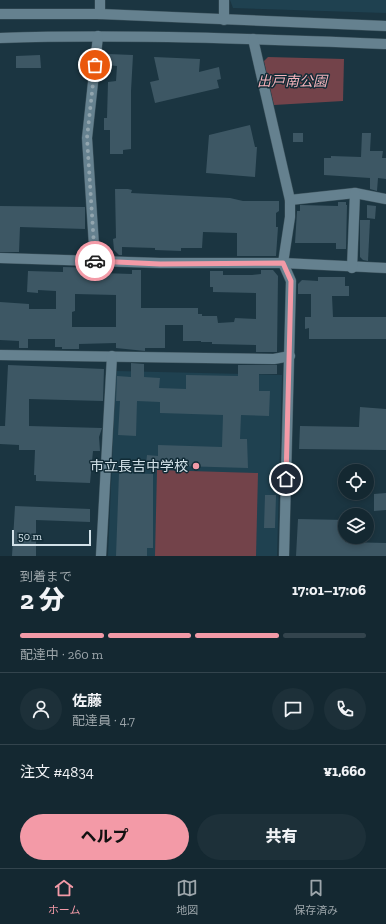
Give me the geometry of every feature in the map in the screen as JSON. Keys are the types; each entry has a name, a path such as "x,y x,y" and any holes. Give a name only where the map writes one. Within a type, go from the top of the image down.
{"street":[{"path":"100,0 100,14"},
{"path":"224,0 224,20"},
{"path":"0,14 100,14 386,26"},
{"path":"95,261 87,138 98,36"},
{"path":"0,38 98,36 253,39 386,44"},
{"path":"253,39 290,200 290,217 283,263 291,281 284,556"},
{"path":"290,200 355,193 386,199"},
{"path":"352,268 355,193"},
{"path":"0,258 160,264 283,263 352,268 386,268"},
{"path":"0,356 274,358 290,356"},
{"path":"101,556 112,356"}],"shaded area":[{"path":"230,0 386,0 386,13 233,8"},
{"name":"市立長吉中学校","path":"116,371 282,375 277,556 108,556"}],"green space":[{"name":"出戸南公園","path":"268,57 344,59 343,101 274,105 264,61"},
{"path":"157,470 258,473 256,556 155,556"}],"building":[{"path":"108,54 133,55 131,91 131,149 123,150 123,154 110,154 110,130 104,130 104,118 107,118 108,82 116,81 117,66 107,65"},
{"path":"40,55 41,68 16,68 16,56"},
{"path":"154,57 200,59 199,72 219,67 221,79 217,80 219,88 155,103 150,82 159,80"},
{"path":"250,125 255,147 257,147 255,177 206,173 209,135"},
{"path":"293,133 303,133 303,142 293,142"},
{"path":"362,133 371,133 370,151 383,151 382,158 386,158 386,179 378,178 377,191 370,189 370,178 324,175 324,158 331,158 331,156 361,157"},
{"path":"115,189 132,190 131,193 230,198 243,201 279,201 279,211 276,213 276,227 278,227 276,256 237,256 237,233 203,232 202,248 181,248 181,251 155,250 155,248 122,247 122,255 119,255 114,250 113,239 116,238"},
{"path":"338,202 346,202 347,205 346,249 336,249 336,243 295,243 297,211 300,211 300,205 338,206"},
{"path":"367,205 376,206 375,219 367,218"},
{"path":"0,206 85,207 85,229 20,227 19,252 0,252"},
{"path":"360,220 370,220 368,261 363,260 360,257"},
{"path":"63,267 101,268 101,273 132,274 132,270 141,270 141,308 198,308 198,314 202,314 202,316 217,316 218,323 234,322 235,318 256,319 256,293 213,292 213,287 210,287 210,271 223,271 223,275 252,275 261,274 261,270 273,270 278,276 277,352 256,352 256,345 212,344 212,342 183,341 183,325 165,325 165,348 145,348 145,351 116,348 116,343 79,344 79,349 62,349 62,347 55,347 55,339 28,339 28,348 19,348 19,341 0,340 0,302 29,304 29,309 56,309 56,291 38,290 38,293 27,292 28,271 63,272","holes":["75,294 116,295 116,327 72,327 72,312 75,311"]},
{"path":"318,277 345,277 345,286 349,286 349,296 332,296 333,317 386,317 386,339 309,339 309,328 305,329 305,317 311,317 311,294 298,294 298,284 302,280 318,281"},
{"path":"131,363 144,364 144,377 160,378 159,388 186,389 186,375 238,376 238,365 277,365 277,374 259,374 259,391 270,391 269,416 241,415 240,439 247,439 248,468 146,465 147,455 158,456 158,445 222,447 223,415 160,413 160,402 137,401 136,436 118,435 120,401 116,401 117,376 131,377"},
{"path":"8,365 104,369 103,401 29,399 29,426 102,428 99,437 100,451 93,451 90,483 36,481 36,475 34,475 35,450 19,450 19,445 0,444 0,426 5,426"},
{"path":"360,407 386,409 386,450 299,449 300,426 359,427"},
{"path":"119,473 153,474 153,548 147,548 147,556 116,556"},
{"path":"386,493 386,510 374,511 374,494"},
{"path":"265,495 276,495 275,528 264,528"},
{"path":"15,506 90,509 90,522 36,520 36,556 12,556"},
{"path":"298,519 338,520 338,544 386,543 386,556 296,556"}],"way so far":[{"path":"95,65 87,138 95,261"}],"place":[{"name":"市立長吉中学校","path":"196,466"}],"route":[{"path":"95,261 160,264 283,263 291,281 286,479"}]}
